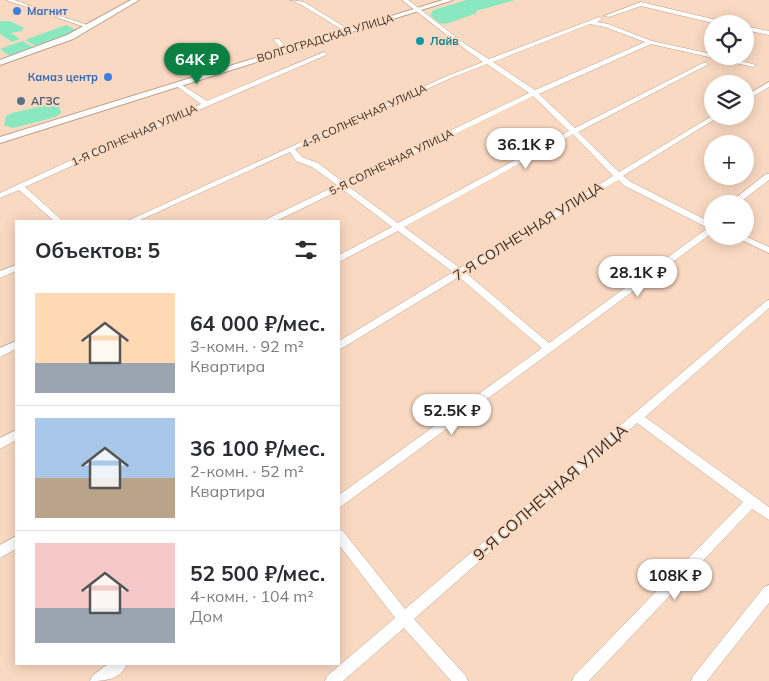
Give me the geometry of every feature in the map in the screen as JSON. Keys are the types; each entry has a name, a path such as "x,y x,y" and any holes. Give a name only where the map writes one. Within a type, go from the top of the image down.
{"main road":[{"path":"0,63 65,39 90,27 136,0"},
{"name":"ВОЛГОГРАДСКАЯ УЛИЦА","path":"0,140 450,0"}],"street":[{"path":"9,0 90,27"},
{"path":"293,0 302,3 348,31"},
{"path":"405,0 486,62 534,93 618,176 647,194 704,222"},
{"path":"607,16 641,4 661,6 704,18"},
{"name":"4-Я СОЛНЕЧНАЯ УЛИЦА","path":"133,220 291,150 329,130 486,62 599,19"},
{"path":"591,22 606,24 650,42 704,54"},
{"path":"754,30 769,34"},
{"path":"277,40 285,50"},
{"name":"5-Я СОЛНЕЧНАЯ УЛИЦА","path":"272,220 534,93 650,42"},
{"name":"1-Я СОЛНЕЧНАЯ УЛИЦА","path":"0,196 206,104 324,54"},
{"path":"340,258 574,131 704,65"},
{"path":"749,65 753,66"},
{"path":"177,84 206,104"},
{"path":"754,93 769,84"},
{"name":"7-Я СОЛНЕЧНАЯ УЛИЦА","path":"340,345 704,124"},
{"path":"291,150 299,159 315,165 399,227 460,274 549,348"},
{"path":"744,195 769,176"},
{"path":"20,187 58,220"},
{"path":"340,501 549,348 704,230"},
{"path":"754,243 769,250"},
{"path":"0,275 15,268"},
{"name":"9-Я СОЛНЕЧНАЯ УЛИЦА","path":"332,681 769,303"},
{"path":"0,353 15,346"},
{"path":"637,417 769,514"},
{"path":"0,444 15,436"},
{"path":"579,681 752,501"},
{"path":"340,536 404,618 461,681"},
{"path":"0,552 15,543"},
{"path":"698,681 769,592"},
{"path":"97,681 119,665"}],"green space":[{"path":"467,0 515,0 476,11 477,13 446,24 439,23 430,15 433,10"},
{"path":"0,21 10,21 24,28 22,31 11,33 20,39 12,42 0,34"},
{"path":"66,25 78,31 39,48 25,40"},
{"path":"22,41 35,48 11,57 0,49"},
{"path":"55,103 59,105 61,113 56,117 13,128 4,125 6,116 12,113"}],"place":[{"name":"Магнит","path":"17,11"},
{"name":"Лайв","path":"420,41"},
{"name":"Камаз центр","path":"108,77"},
{"name":"АГЗС","path":"21,101"}]}
